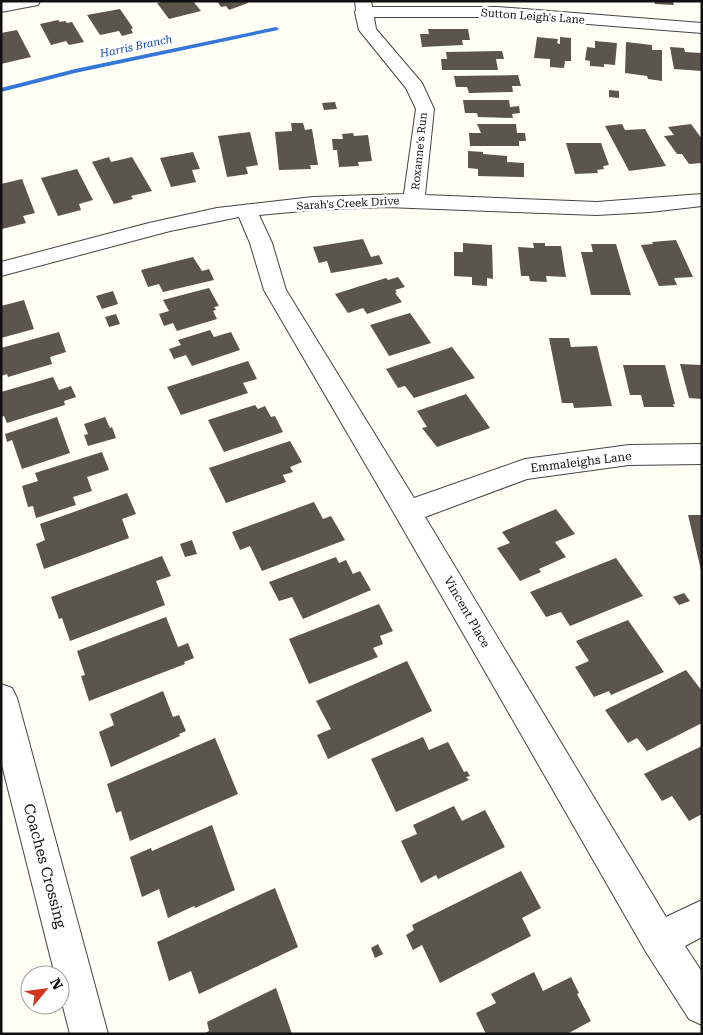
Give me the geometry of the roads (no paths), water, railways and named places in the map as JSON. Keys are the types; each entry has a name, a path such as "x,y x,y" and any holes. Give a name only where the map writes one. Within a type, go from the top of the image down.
{"street":[{"path":"1,7 32,1"},
{"name":"Sutton Leigh's Lane","path":"363,7 498,12 702,28"},
{"name":"Roxanne's Run","path":"363,7 368,30 415,87 424,108 424,123 414,201"},
{"name":"Sarah's Creek Drive","path":"1,269 171,224 247,211 314,203 414,201 564,208 616,207 702,200"},
{"name":"Vincent Place","path":"247,211 261,244 275,290 659,939 702,1006"},
{"name":"Emmaleighs Lane","path":"408,512 524,469 629,455 702,454"},
{"name":"Coaches Crossing","path":"1,698 89,1034"},
{"path":"659,939 702,918"}],"waterway":[{"name":"Harris Branch","path":"1,90 75,71 276,29"}]}
